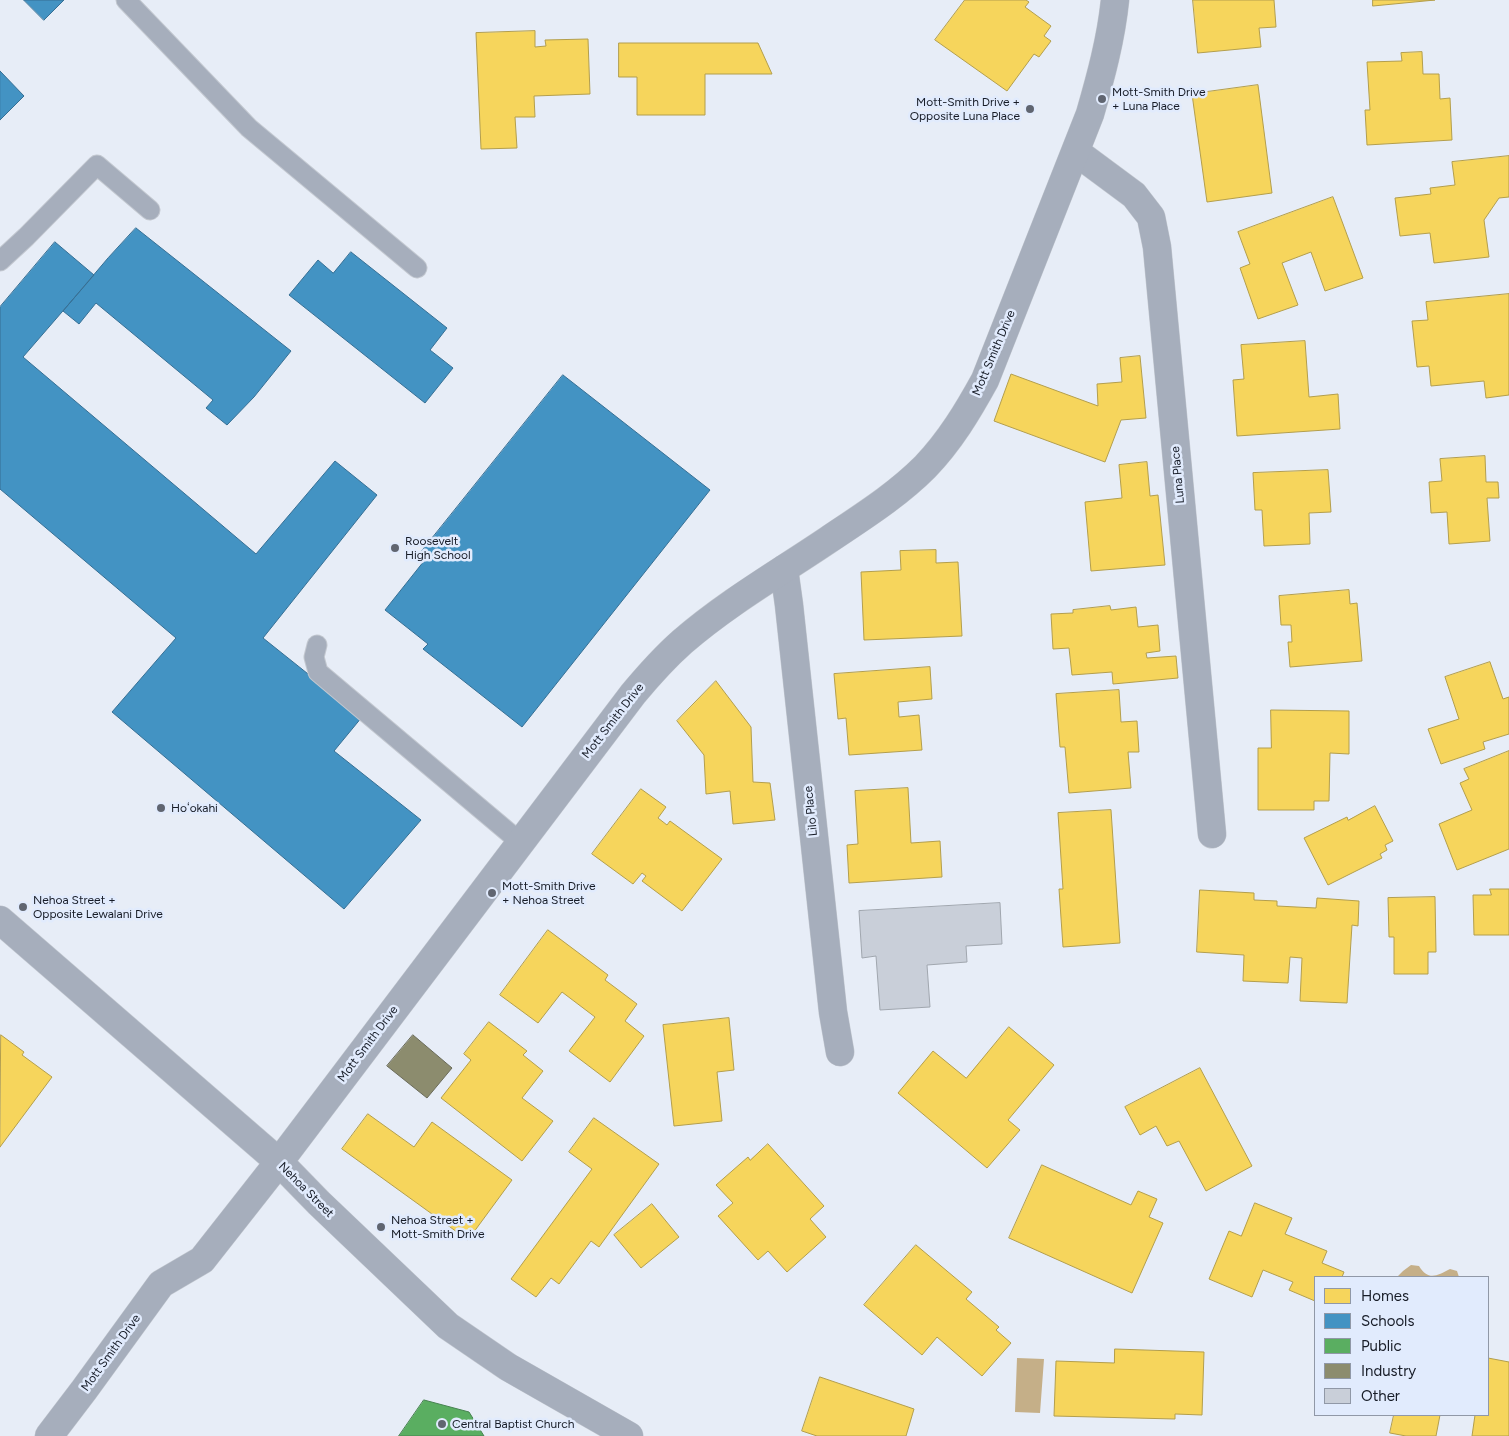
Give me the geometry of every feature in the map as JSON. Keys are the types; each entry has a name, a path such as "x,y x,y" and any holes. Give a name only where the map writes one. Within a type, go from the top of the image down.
{"street":[{"name":"Mott Smith Drive","path":"49,1436 161,1284 202,1260 633,694 656,667 682,642 715,616 902,489 949,440 985,380 1076,152 1090,114 1103,69 1115,0"},
{"name":"Luna Place","path":"1076,152 1134,195 1151,217 1158,257 1212,834"},
{"name":"Lilo Place","path":"784,569 833,1012 840,1052"},
{"name":"Nehoa Street","path":"0,920 278,1162 448,1326 508,1366 629,1436"}],"lane":[{"path":"126,0 250,128 417,268"},
{"path":"0,261 97,165 150,210"},
{"path":"317,646 314,657 318,672 520,842"}],"shaded area":[{"path":"1411,1265 1419,1266 1426,1274 1433,1276 1398,1276"},
{"path":"1450,1269 1457,1271 1459,1276 1433,1276"},
{"path":"1017,1358 1044,1359 1040,1413 1015,1412"}],"building: Homes":[{"path":"965,0 1026,0 1029,2 1025,7 1051,26 1044,36 1051,41 1039,57 1034,54 1007,91 935,40"},
{"path":"1193,0 1274,0 1276,27 1259,28 1261,47 1198,53"},
{"path":"1373,0 1435,0 1373,6"},
{"path":"535,31 535,47 546,46 545,40 588,39 590,94 534,96 535,117 515,117 517,148 481,149 476,33"},
{"path":"619,43 758,43 772,74 705,74 705,115 637,115 637,77 619,77"},
{"path":"1422,52 1423,74 1439,74 1440,99 1450,98 1452,140 1367,145 1365,110 1370,110 1367,62 1402,61 1401,53"},
{"path":"1258,85 1272,193 1207,202 1192,94"},
{"path":"1509,156 1509,197 1499,198 1484,220 1489,257 1434,263 1430,233 1400,236 1395,198 1431,194 1430,188 1455,185 1452,162"},
{"path":"1333,197 1363,278 1325,291 1311,252 1282,263 1298,305 1258,319 1240,268 1250,264 1238,232"},
{"path":"1509,294 1509,395 1486,398 1484,381 1431,386 1429,366 1417,367 1412,321 1428,320 1426,302"},
{"path":"1305,341 1309,397 1338,394 1340,429 1237,436 1233,380 1244,379 1241,345"},
{"path":"1140,356 1146,418 1121,420 1105,462 994,421 1011,374 1098,406 1097,384 1122,382 1120,358"},
{"path":"1485,456 1486,482 1498,482 1499,498 1487,498 1490,541 1449,544 1447,512 1431,513 1429,482 1442,481 1440,459"},
{"path":"1147,462 1150,496 1158,495 1165,565 1091,571 1085,502 1122,498 1119,465"},
{"path":"1328,470 1331,512 1309,513 1310,544 1264,546 1262,510 1255,510 1253,473"},
{"path":"936,550 936,563 958,562 962,636 864,640 861,572 901,570 900,551"},
{"path":"1349,590 1350,604 1357,603 1362,661 1290,667 1288,642 1292,642 1291,625 1281,625 1279,596"},
{"path":"1110,606 1111,610 1136,607 1138,627 1158,625 1160,651 1146,653 1147,658 1176,656 1178,678 1113,684 1112,672 1072,675 1069,648 1053,649 1051,614 1073,613 1073,610"},
{"path":"1490,662 1503,699 1509,697 1509,734 1483,742 1485,749 1441,764 1428,729 1459,719 1445,677"},
{"path":"930,667 932,699 898,702 899,717 919,715 922,750 849,755 846,718 838,719 834,674"},
{"path":"716,681 751,727 753,782 770,783 775,820 733,824 730,791 706,794 704,755 677,721"},
{"path":"1119,690 1121,722 1137,721 1139,752 1128,752 1131,788 1069,793 1065,747 1060,747 1056,694"},
{"path":"1271,710 1349,711 1349,754 1330,753 1329,801 1314,801 1314,810 1258,810 1258,748 1271,748"},
{"path":"1509,751 1509,849 1457,870 1439,824 1472,810 1460,783 1469,779 1464,769"},
{"path":"908,788 911,843 940,841 942,877 849,883 847,845 858,844 855,791"},
{"path":"641,789 666,807 658,818 667,825 670,821 722,859 682,911 642,881 646,876 642,873 633,884 592,854"},
{"path":"1375,806 1393,841 1385,845 1387,850 1380,854 1382,858 1328,885 1304,838 1347,817 1348,820"},
{"path":"1111,810 1120,943 1063,947 1059,889 1063,889 1058,813"},
{"path":"1490,889 1509,889 1509,935 1474,935 1473,895 1491,895"},
{"path":"1200,890 1254,893 1254,900 1277,901 1277,906 1316,908 1317,898 1359,901 1358,926 1352,925 1347,1003 1300,1001 1302,958 1290,957 1288,983 1243,981 1244,955 1197,952"},
{"path":"1435,897 1436,952 1428,952 1428,974 1394,974 1394,937 1389,937 1388,898"},
{"path":"548,930 608,975 605,980 637,1004 625,1021 644,1036 610,1082 569,1051 595,1017 562,992 538,1023 500,995"},
{"path":"729,1018 734,1070 717,1072 722,1121 674,1126 663,1025"},
{"path":"489,1022 527,1051 523,1055 543,1071 522,1098 553,1121 522,1161 441,1098 471,1060 464,1054"},
{"path":"1009,1027 1054,1065 1008,1120 1020,1130 987,1168 898,1093 933,1051 966,1078"},
{"path":"1,1035 24,1052 22,1055 52,1077 0,1147"},
{"path":"1200,1068 1252,1166 1206,1191 1179,1141 1167,1146 1156,1126 1140,1135 1125,1107"},
{"path":"368,1114 414,1147 432,1122 512,1180 468,1240 342,1149"},
{"path":"594,1118 659,1164 599,1247 591,1241 559,1284 551,1278 536,1297 511,1279 592,1169 569,1152"},
{"path":"768,1144 824,1206 810,1219 826,1237 787,1272 768,1251 758,1260 718,1216 733,1203 716,1185 748,1157 750,1160"},
{"path":"1042,1165 1131,1205 1138,1191 1157,1199 1149,1217 1163,1223 1132,1293 1009,1238"},
{"path":"1255,1203 1292,1218 1285,1234 1327,1251 1322,1263 1344,1272 1342,1276 1314,1276 1314,1301 1289,1290 1293,1282 1263,1270 1252,1297 1209,1279 1229,1231 1241,1236"},
{"path":"652,1204 679,1237 641,1268 614,1235"},
{"path":"916,1245 972,1292 966,1299 999,1327 996,1330 1011,1343 982,1376 937,1337 922,1355 864,1305"},
{"path":"1115,1349 1204,1352 1202,1415 1175,1414 1175,1419 1054,1416 1056,1361 1114,1363"},
{"path":"1489,1358 1509,1362 1509,1436 1472,1436 1475,1416 1489,1416"},
{"path":"820,1377 914,1409 906,1436 817,1436 802,1431"},
{"path":"1394,1416 1440,1416 1436,1436 1406,1436 1390,1433"}],"building: Schools":[{"path":"24,0 64,0 44,20"},
{"path":"0,71 24,96 0,120"},
{"path":"136,228 291,351 254,397 227,425 206,408 213,400 96,303 79,324 63,311"},
{"path":"55,242 94,275 23,357 256,554 335,461 377,495 263,638 362,717 334,751 421,820 344,909 112,712 176,638 0,489 0,307"},
{"path":"351,252 447,328 430,350 453,368 425,403 289,295 318,260 333,273"},
{"path":"563,375 710,490 522,727 423,649 428,644 385,610 428,556 422,551"}],"building: Public":[{"name":"Central Baptist Church","path":"424,1400 469,1412 484,1436 399,1436"}],"building: Industry":[{"path":"413,1035 452,1068 427,1098 387,1066"}],"building: Other":[{"path":"1000,903 1002,944 966,946 967,962 927,965 930,1007 880,1010 876,956 862,958 859,911"}],"place":[{"name":"Mott-Smith Drive + Luna Place","path":"1102,99"},
{"name":"Mott-Smith Drive + Opposite Luna Place","path":"1030,109"},
{"name":"Roosevelt High School","path":"395,548"},
{"name":"Hoʻokahi","path":"161,808"},
{"name":"Mott-Smith Drive + Nehoa Street","path":"492,893"},
{"name":"Nehoa Street + Opposite Lewalani Drive","path":"23,907"},
{"name":"Nehoa Street + Mott-Smith Drive","path":"381,1227"},
{"name":"Central Baptist Church","path":"442,1424"}]}
